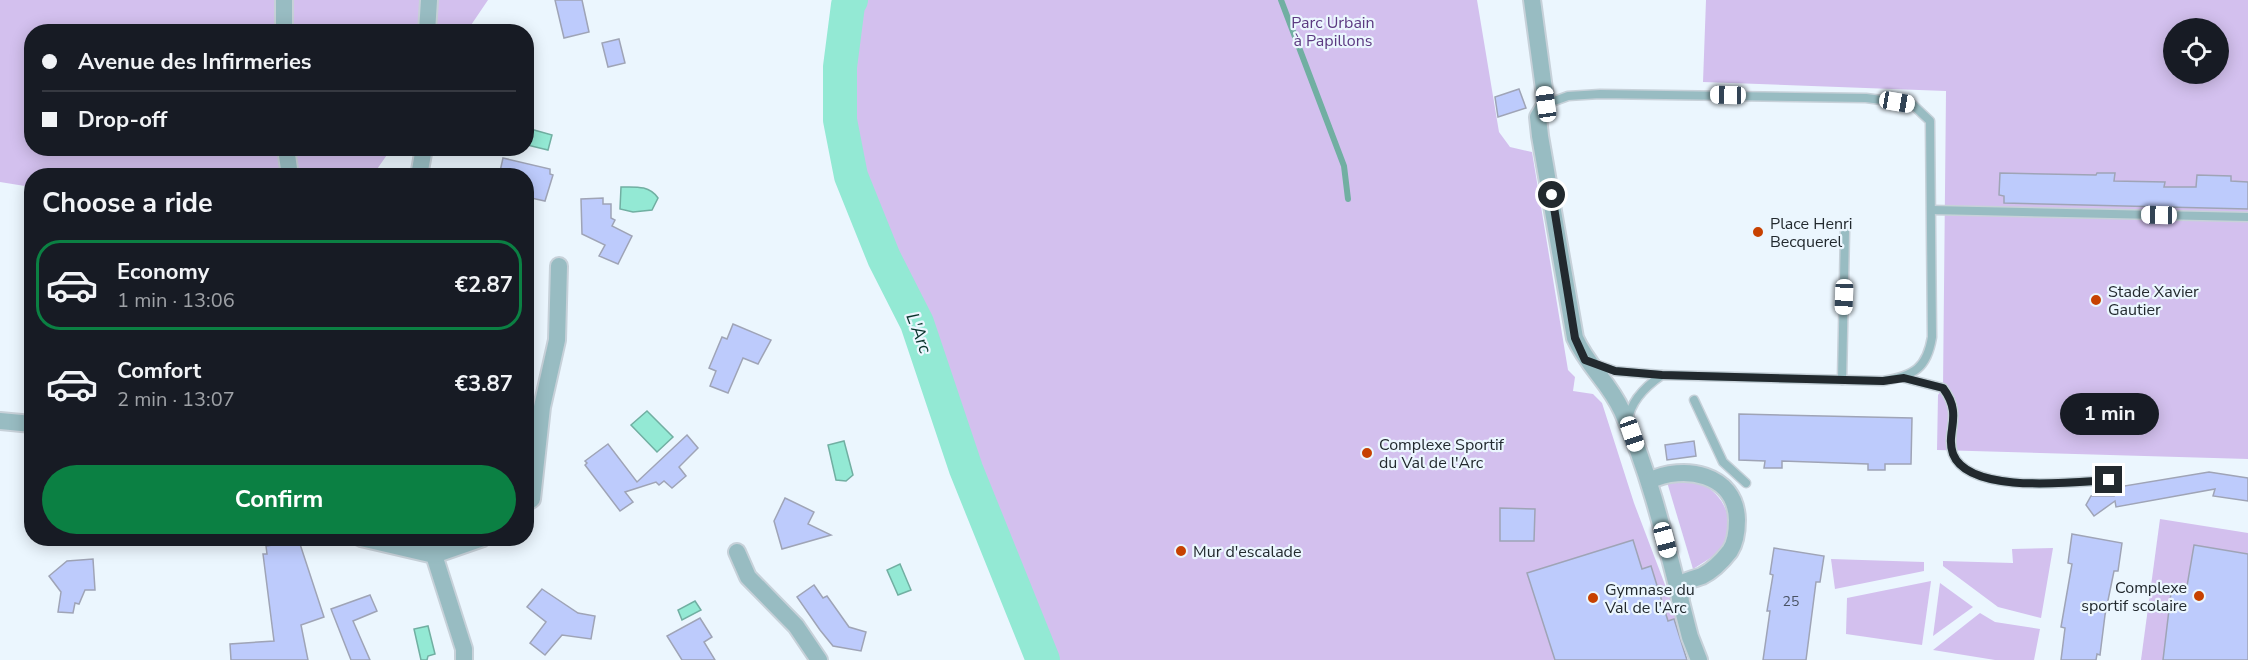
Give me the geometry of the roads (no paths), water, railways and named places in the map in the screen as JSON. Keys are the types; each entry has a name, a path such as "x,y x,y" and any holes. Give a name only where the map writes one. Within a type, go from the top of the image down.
{"street":[{"path":"284,0 284,24"},
{"path":"428,24 429,0"},
{"path":"1532,0 1546,104 1538,117 1540,135 1575,338 1585,360 1602,377 1615,396 1628,425 1649,481 1680,599 1699,660"},
{"path":"534,480 542,407 557,340 559,266"},
{"path":"0,421 24,423"},
{"path":"1649,481 1682,473 1709,476 1726,490 1737,514 1737,528 1732,549 1702,576 1685,582 1680,599"},
{"path":"395,546 434,555 460,546"},
{"path":"429,546 434,555 464,649 464,660"},
{"path":"737,552 747,577 796,627 819,660"}],"lane":[{"path":"1546,104 1568,96 1600,93 1866,98 1912,104 1930,121 1932,337 1929,356 1919,368 1904,378"},
{"path":"1932,210 2248,217"},
{"path":"1842,380 1845,231"},
{"path":"1585,360 1615,371 1662,375 1883,381 1904,378 1943,388 1947,393 1953,405 1953,454 1966,472 1996,481 2109,480"},
{"path":"1628,425 1629,414 1638,396 1648,384 1662,375"},
{"path":"1694,400 1723,462 1746,483"}],"waterway":[{"name":"L'Arc","path":"851,0 848,5 840,67 840,120 851,176 884,258 917,323 966,469 1043,660"},
{"path":"1281,0 1344,166 1348,199"}],"place":[{"name":"Place Henri Becquerel","path":"1758,232"},
{"name":"Stade Xavier Gautier","path":"2096,300"},
{"name":"Complexe Sportif du Val de l'Arc","path":"1367,453"},
{"name":"Mur d'escalade","path":"1181,551"},
{"name":"Complexe sportif scolaire","path":"2199,596"},
{"name":"Gymnase du Val de l'Arc","path":"1593,598"}],"park label":[{"name":"Parc Urbain à Papillons","path":"1333,31"}]}
